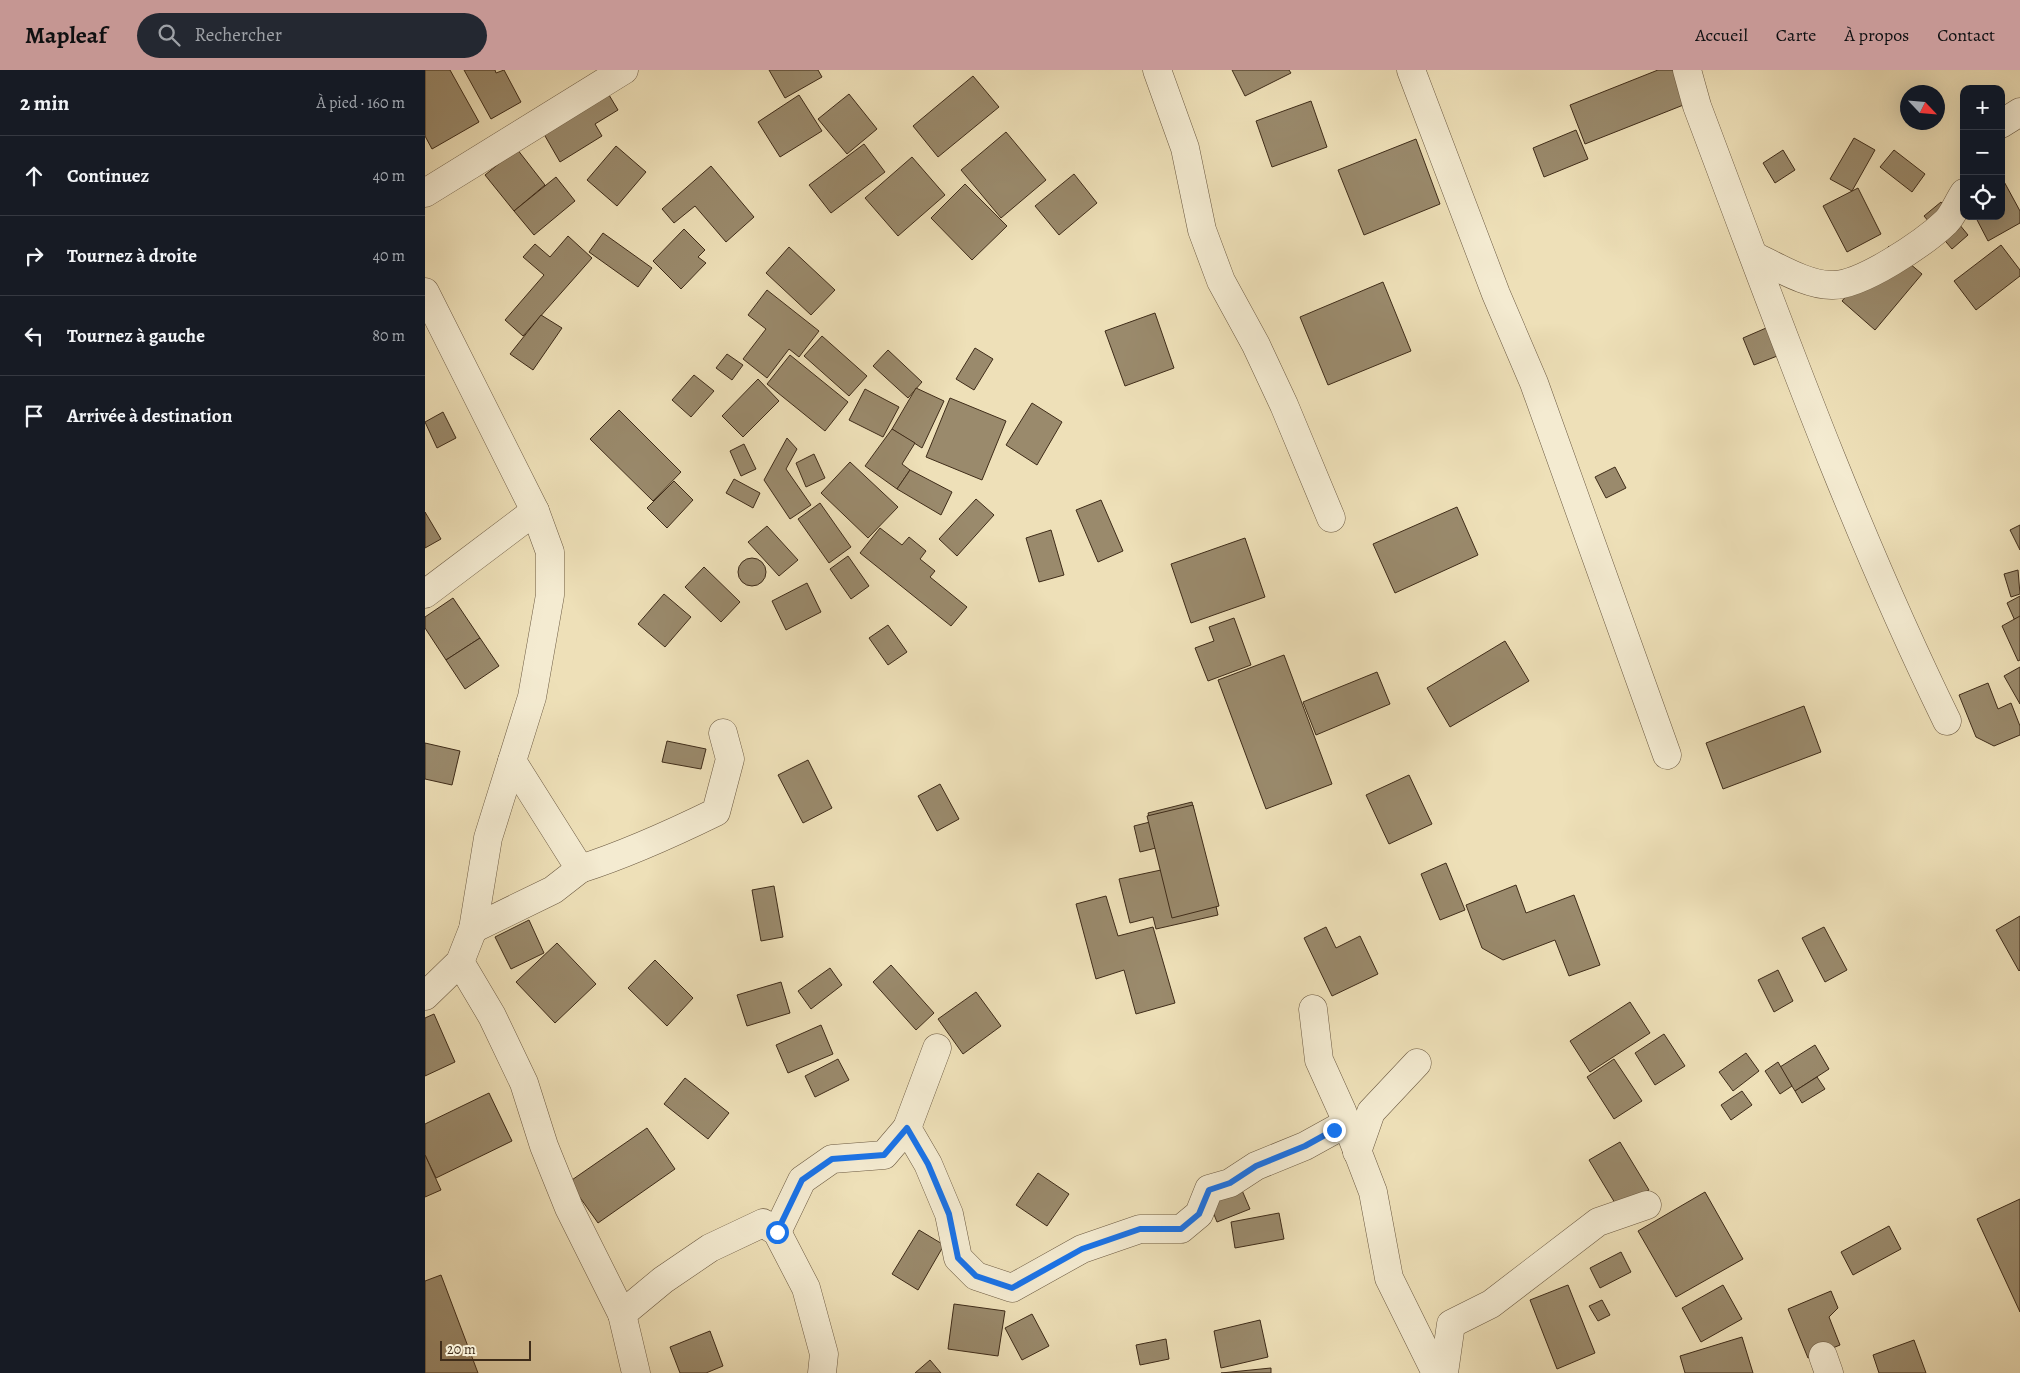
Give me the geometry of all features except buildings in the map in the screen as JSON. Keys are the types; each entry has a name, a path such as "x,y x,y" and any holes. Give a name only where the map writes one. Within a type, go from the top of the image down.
{"street":[{"path":"425,194 624,70"},
{"path":"1157,70 1185,148 1202,230 1221,282 1256,345 1284,405 1331,518"},
{"path":"1411,70 1493,285 1534,383 1667,755"},
{"path":"1687,70 1697,106 1754,256 1901,624 1947,721"},
{"path":"2005,121 2020,112"},
{"path":"1754,256 1802,279 1833,285 1875,272 1908,250 1947,222 1960,200"},
{"path":"425,996 460,962 473,929 488,838 533,697 550,595 550,552 535,511 428,307"},
{"path":"425,594 535,511"},
{"path":"473,929 553,890 580,869 617,857 716,812 730,759 723,733"},
{"path":"512,761 580,869"},
{"path":"460,962 492,1016 524,1084 544,1146 569,1208 622,1314 636,1373"},
{"path":"1313,1009 1319,1060 1348,1126 1373,1192 1389,1278 1436,1373"},
{"path":"777,1232 802,1180 832,1159 884,1155 907,1128 937,1048"},
{"path":"1357,1152 1371,1112 1417,1063"},
{"path":"907,1128 928,1164 949,1214 958,1258 976,1276 1012,1288 1082,1249 1140,1229 1181,1229 1199,1214 1209,1190 1230,1183 1256,1166 1305,1146 1334,1130 1348,1126"},
{"path":"1444,1373 1451,1324 1491,1304 1598,1222 1647,1205"},
{"path":"622,1314 663,1280 710,1248 763,1223 777,1232 806,1288 824,1354 822,1373"}],"route":[{"path":"777,1232 802,1180 832,1159 884,1155 907,1128 928,1164 949,1214 958,1258 976,1276 1012,1288 1082,1249 1140,1229 1181,1229 1199,1214 1209,1190 1230,1183 1256,1166 1305,1146 1334,1130"}]}
